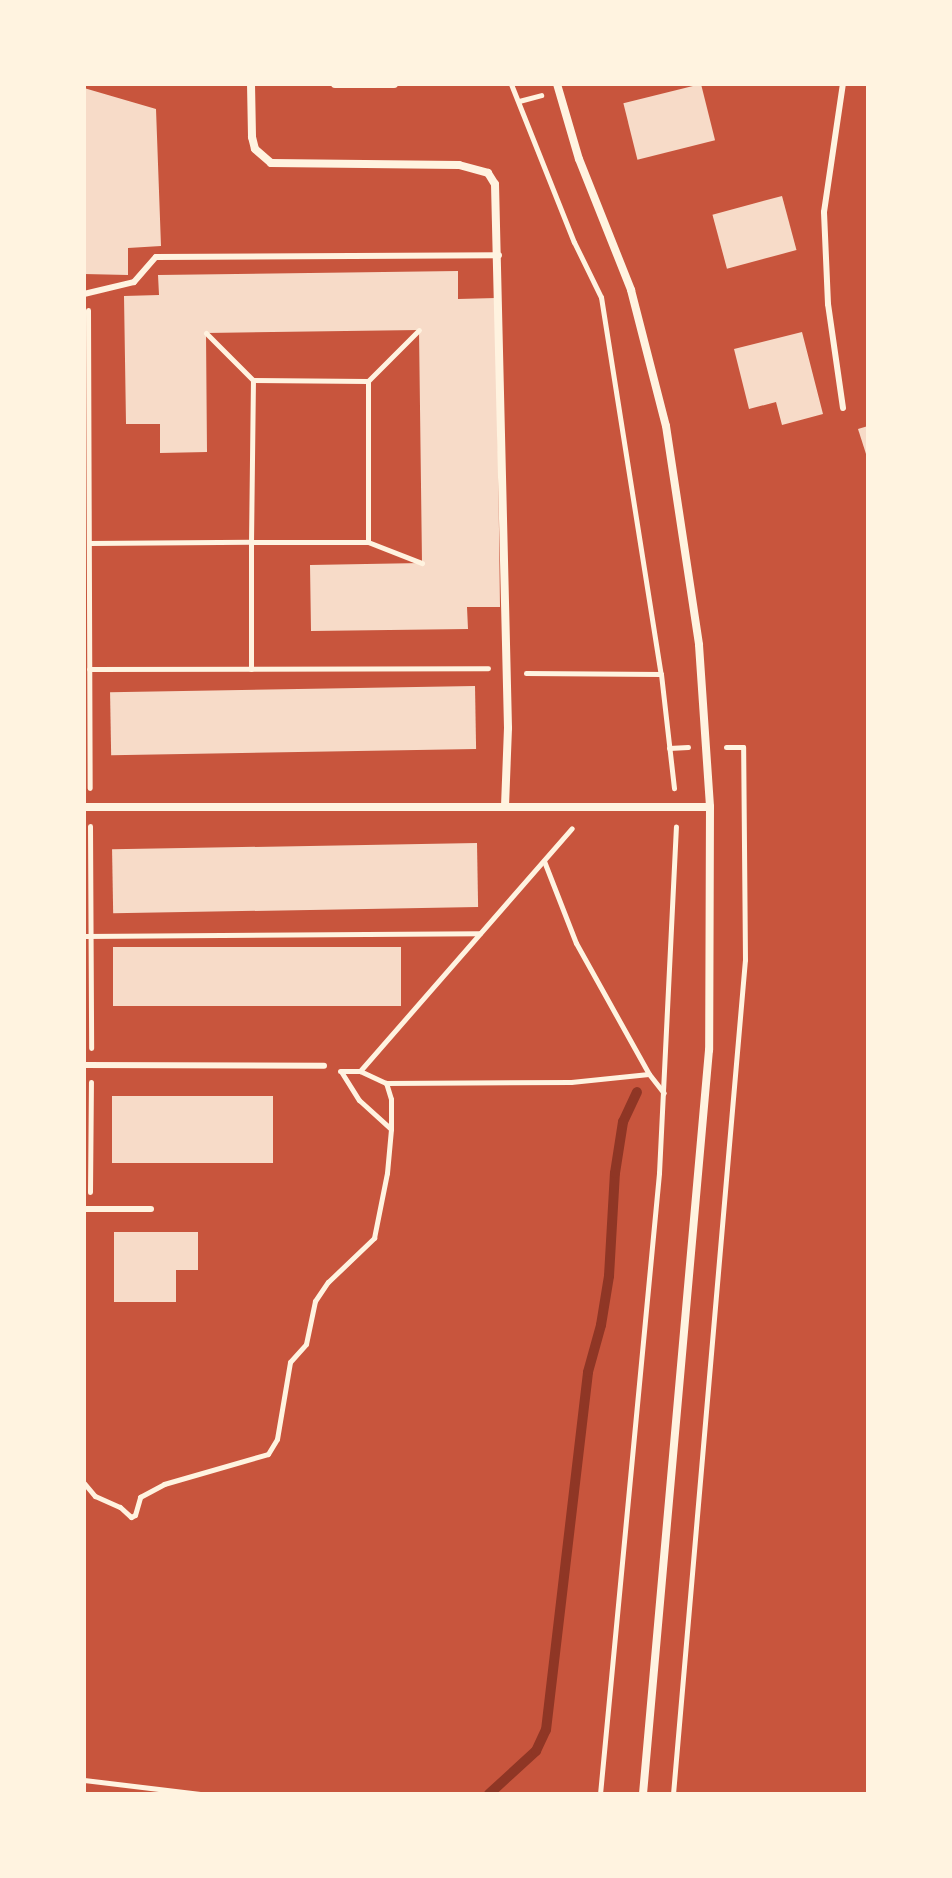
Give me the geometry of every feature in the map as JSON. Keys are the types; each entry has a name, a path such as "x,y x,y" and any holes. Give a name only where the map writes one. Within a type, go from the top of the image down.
{"street":[{"path":"251,84 255,149 271,163 459,165 488,173 495,184 498,198 507,668 505,807"},
{"path":"335,84 394,84"},
{"path":"557,84 579,159 631,290 666,426 699,645 710,807 709,1050 643,1794"},
{"path":"87,807 710,807"}],"lane":[{"path":"843,84 824,212 828,304 843,408"},
{"path":"86,294 134,282 156,257 499,255"},
{"path":"88,1066 324,1066"},
{"path":"87,1209 151,1209"}],"path":[{"path":"511,84 574,242 601,297 661,674 676,807 665,1094 600,1794"},
{"path":"86,294 89,543 87,1209"},
{"path":"368,542 368,381 419,330"},
{"path":"206,333 253,380 368,381"},
{"path":"251,669 253,380"},
{"path":"89,543 368,542 422,563"},
{"path":"88,674 251,669 507,668 526,674 661,674"},
{"path":"673,1794 745,960 743,747"},
{"path":"360,1071 591,807"},
{"path":"544,861 576,943 649,1074 665,1094"},
{"path":"87,936 480,933"},
{"path":"324,1066 342,1072 360,1071 386,1083 571,1082 649,1074"},
{"path":"342,1072 359,1100 391,1129"},
{"path":"84,1483 95,1496 120,1507 131,1517 135,1515 140,1497 164,1484 268,1454 277,1439 290,1362 306,1344 315,1301 328,1282 374,1238 385,1186 391,1129 391,1099 386,1083"},
{"path":"84,1780 200,1794"}],"building":[{"path":"701,84 715,140 637,160 623,103"},
{"path":"84,88 156,109 161,246 128,248 128,275 84,274"},
{"path":"782,196 796,250 727,269 712,215"},
{"path":"458,271 458,299 496,298 500,607 467,607 468,629 311,631 310,565 422,563 419,330 206,333 207,452 160,453 160,424 126,424 124,296 159,295 158,275"},
{"path":"802,332 823,414 782,425 776,402 749,409 734,349"},
{"path":"868,426 868,457 867,457 858,429"},
{"path":"475,686 476,749 111,755 110,692"},
{"path":"477,843 478,907 113,913 112,849"},
{"path":"113,947 401,947 401,1006 113,1006"},
{"path":"112,1096 273,1096 273,1163 112,1163"},
{"path":"114,1232 198,1232 198,1270 176,1270 176,1302 114,1302"}],"waterway":[{"path":"489,1794 536,1751 546,1730 588,1372 601,1325 609,1276 615,1173 623,1122 637,1092"}]}
